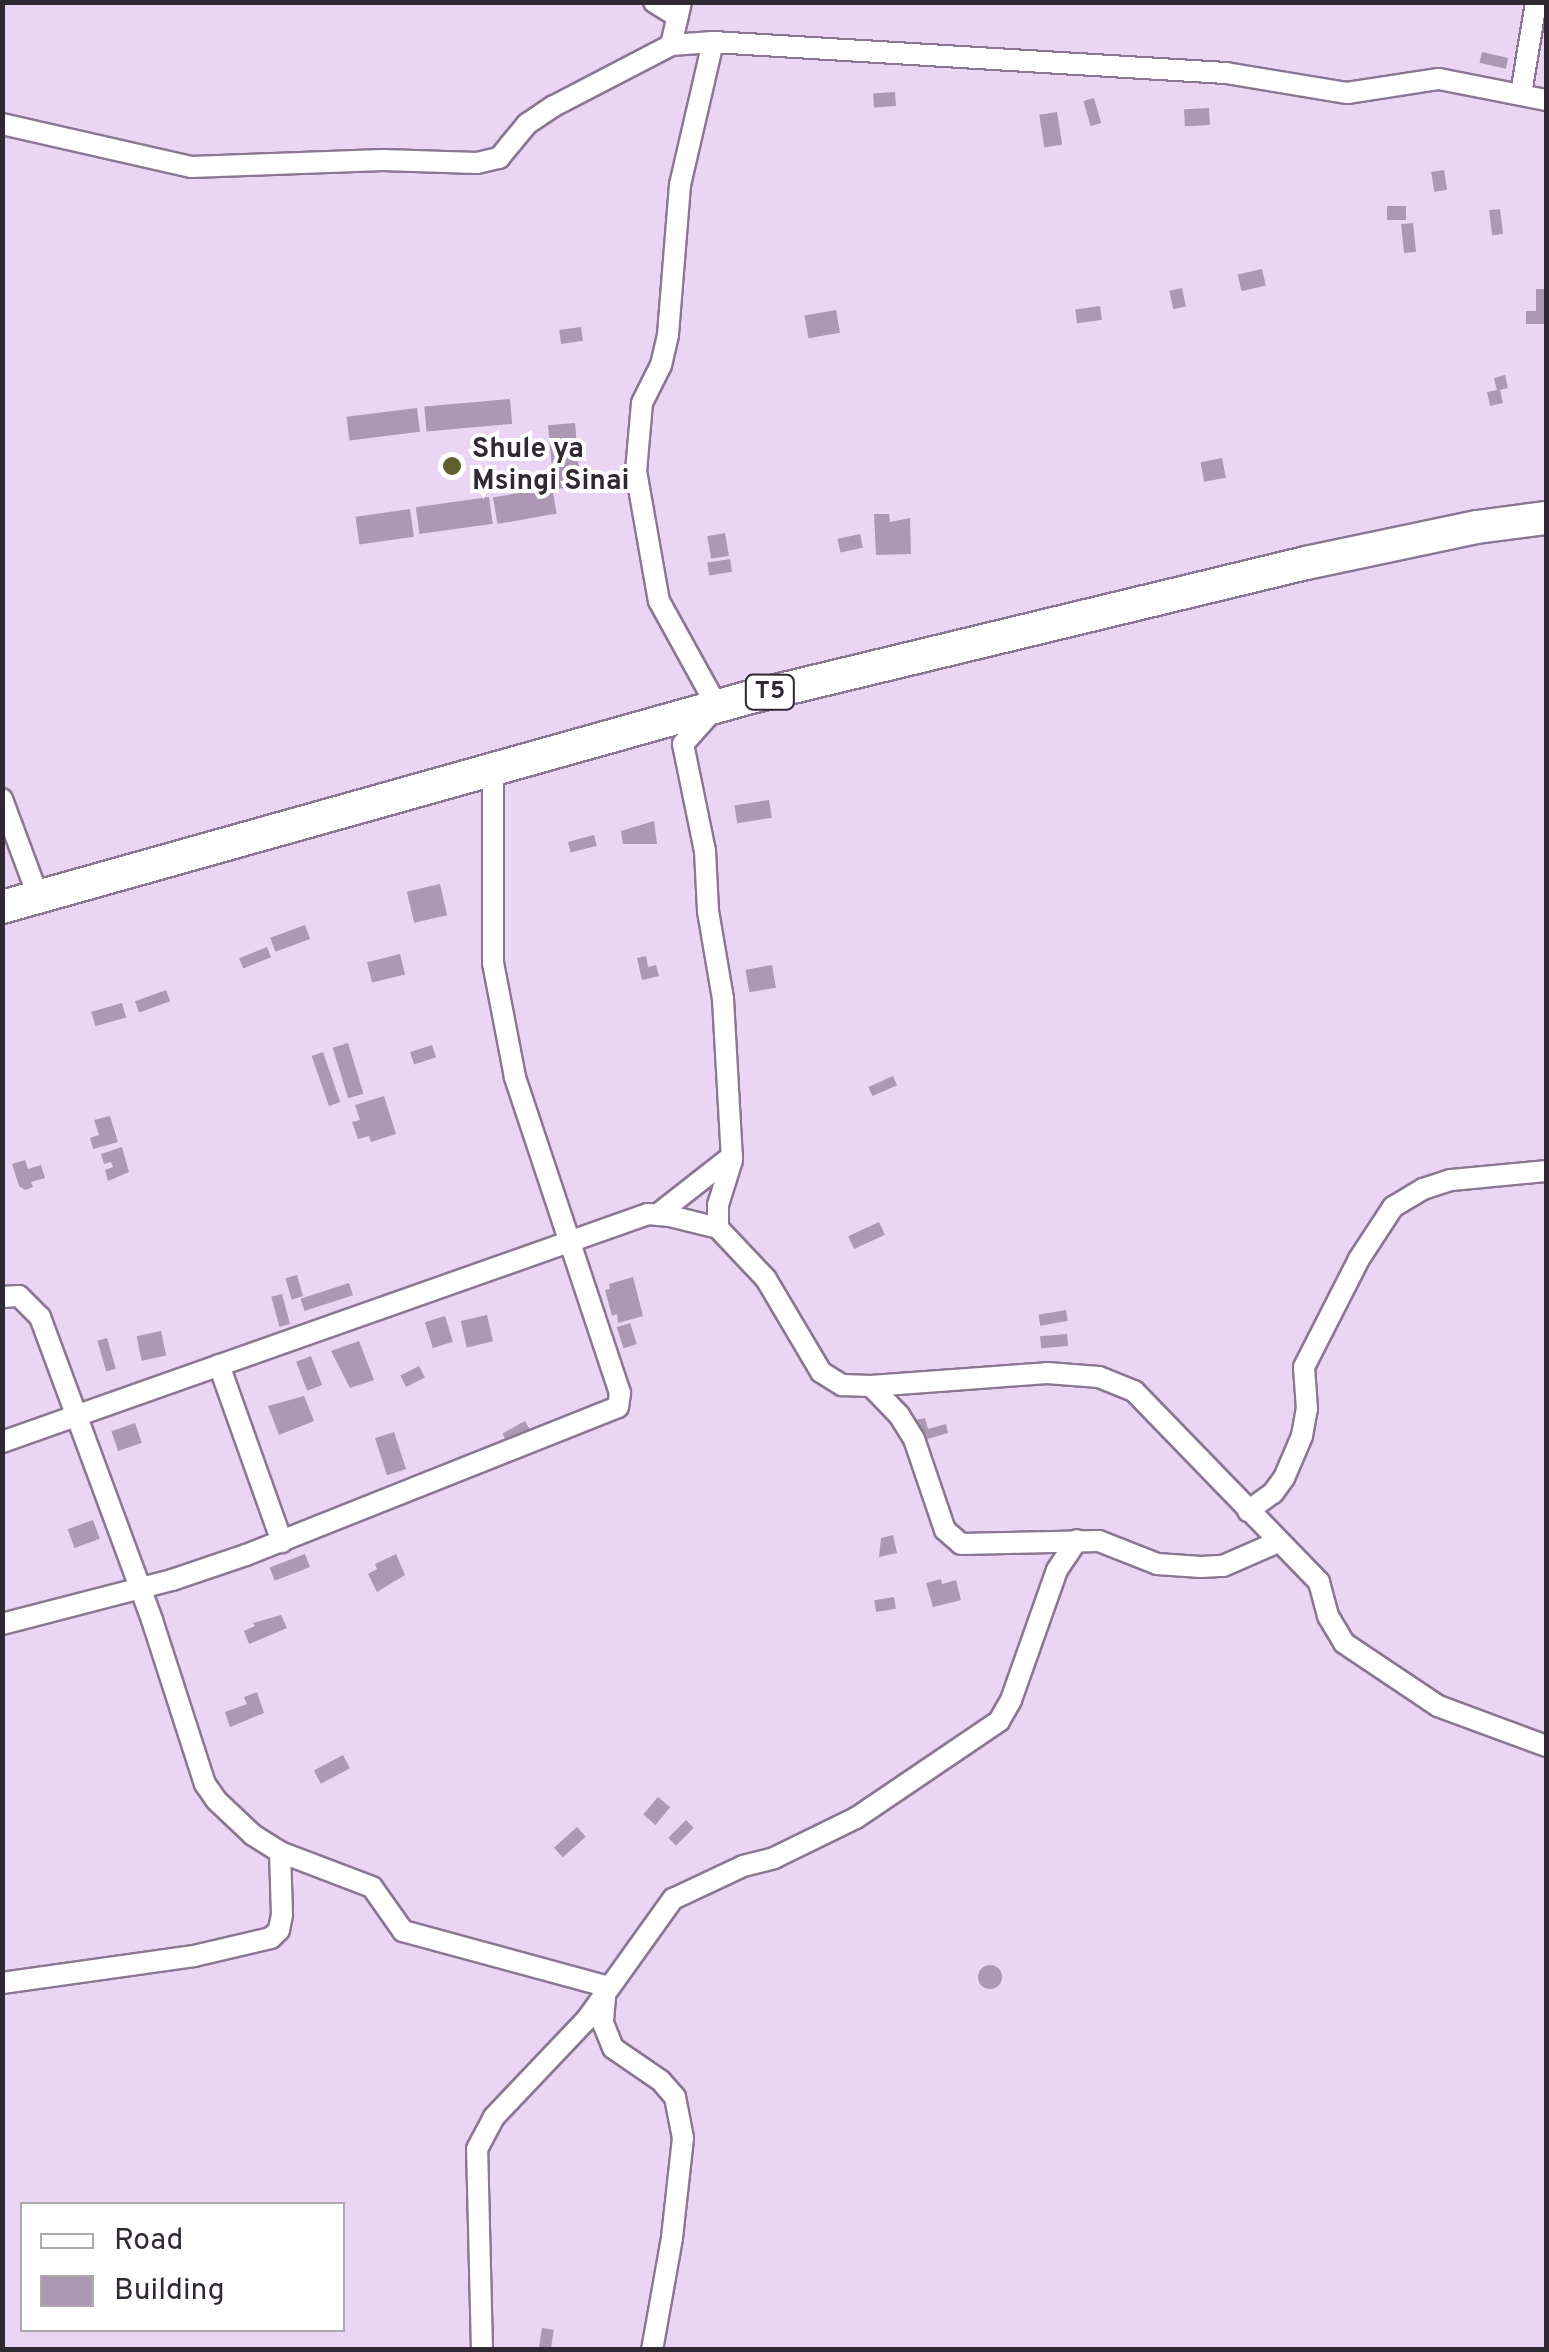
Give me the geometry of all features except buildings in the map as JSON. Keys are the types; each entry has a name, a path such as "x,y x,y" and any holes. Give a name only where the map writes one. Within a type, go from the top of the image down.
{"highway":[{"name":"T5","path":"2,907 717,706 1150,598 1477,527 1546,518"}],"street":[{"path":"654,2 679,10 671,45"},
{"path":"1521,94 1536,2"},
{"path":"713,42 680,185 668,335 661,365 642,404 636,471 659,601 717,706 683,744 705,851 708,911 723,998 732,1156 718,1204 718,1228"},
{"path":"2,124 191,168 383,160 477,164 499,158 527,124 554,106 671,45 713,42 1226,73 1347,93 1439,79 1546,100"},
{"path":"2,1624 140,1588 282,1542 618,1407 620,1393 567,1243 515,1076 492,963 493,768"},
{"path":"2,799 38,896"},
{"path":"2,1442 658,1214 732,1156"},
{"path":"1248,1511 1273,1493 1284,1478 1302,1436 1307,1409 1304,1367 1360,1259 1393,1207 1423,1189 1451,1180 1546,1171"},
{"path":"658,1214 718,1228 766,1279 820,1372 842,1384 870,1386 1006,1373 1099,1377 1134,1391 1319,1582 1335,1631 1357,1653 1458,1716 1508,1728 1546,1746"},
{"path":"2,1297 19,1296 40,1316 140,1588 205,1784 231,1816 280,1852 372,1887 403,1931 606,1986"},
{"path":"218,1365 282,1542"},
{"path":"870,1386 899,1416 914,1439 952,1539 981,1544 1099,1542 1157,1564 1188,1567 1224,1566 1278,1542"},
{"path":"482,2350 476,2182 481,2134 587,2019 606,1986 673,1899 702,1882 774,1858 844,1825 998,1721 1010,1700 1058,1570 1077,1540"},
{"path":"2,1984 194,1956 271,1938 279,1930 282,1915 280,1852"},
{"path":"606,1986 603,2023 613,2048 661,2081 676,2098 681,2116 672,2238 652,2350"}],"place":[{"name":"Shule ya Msingi Sinai","path":"452,466"}]}
